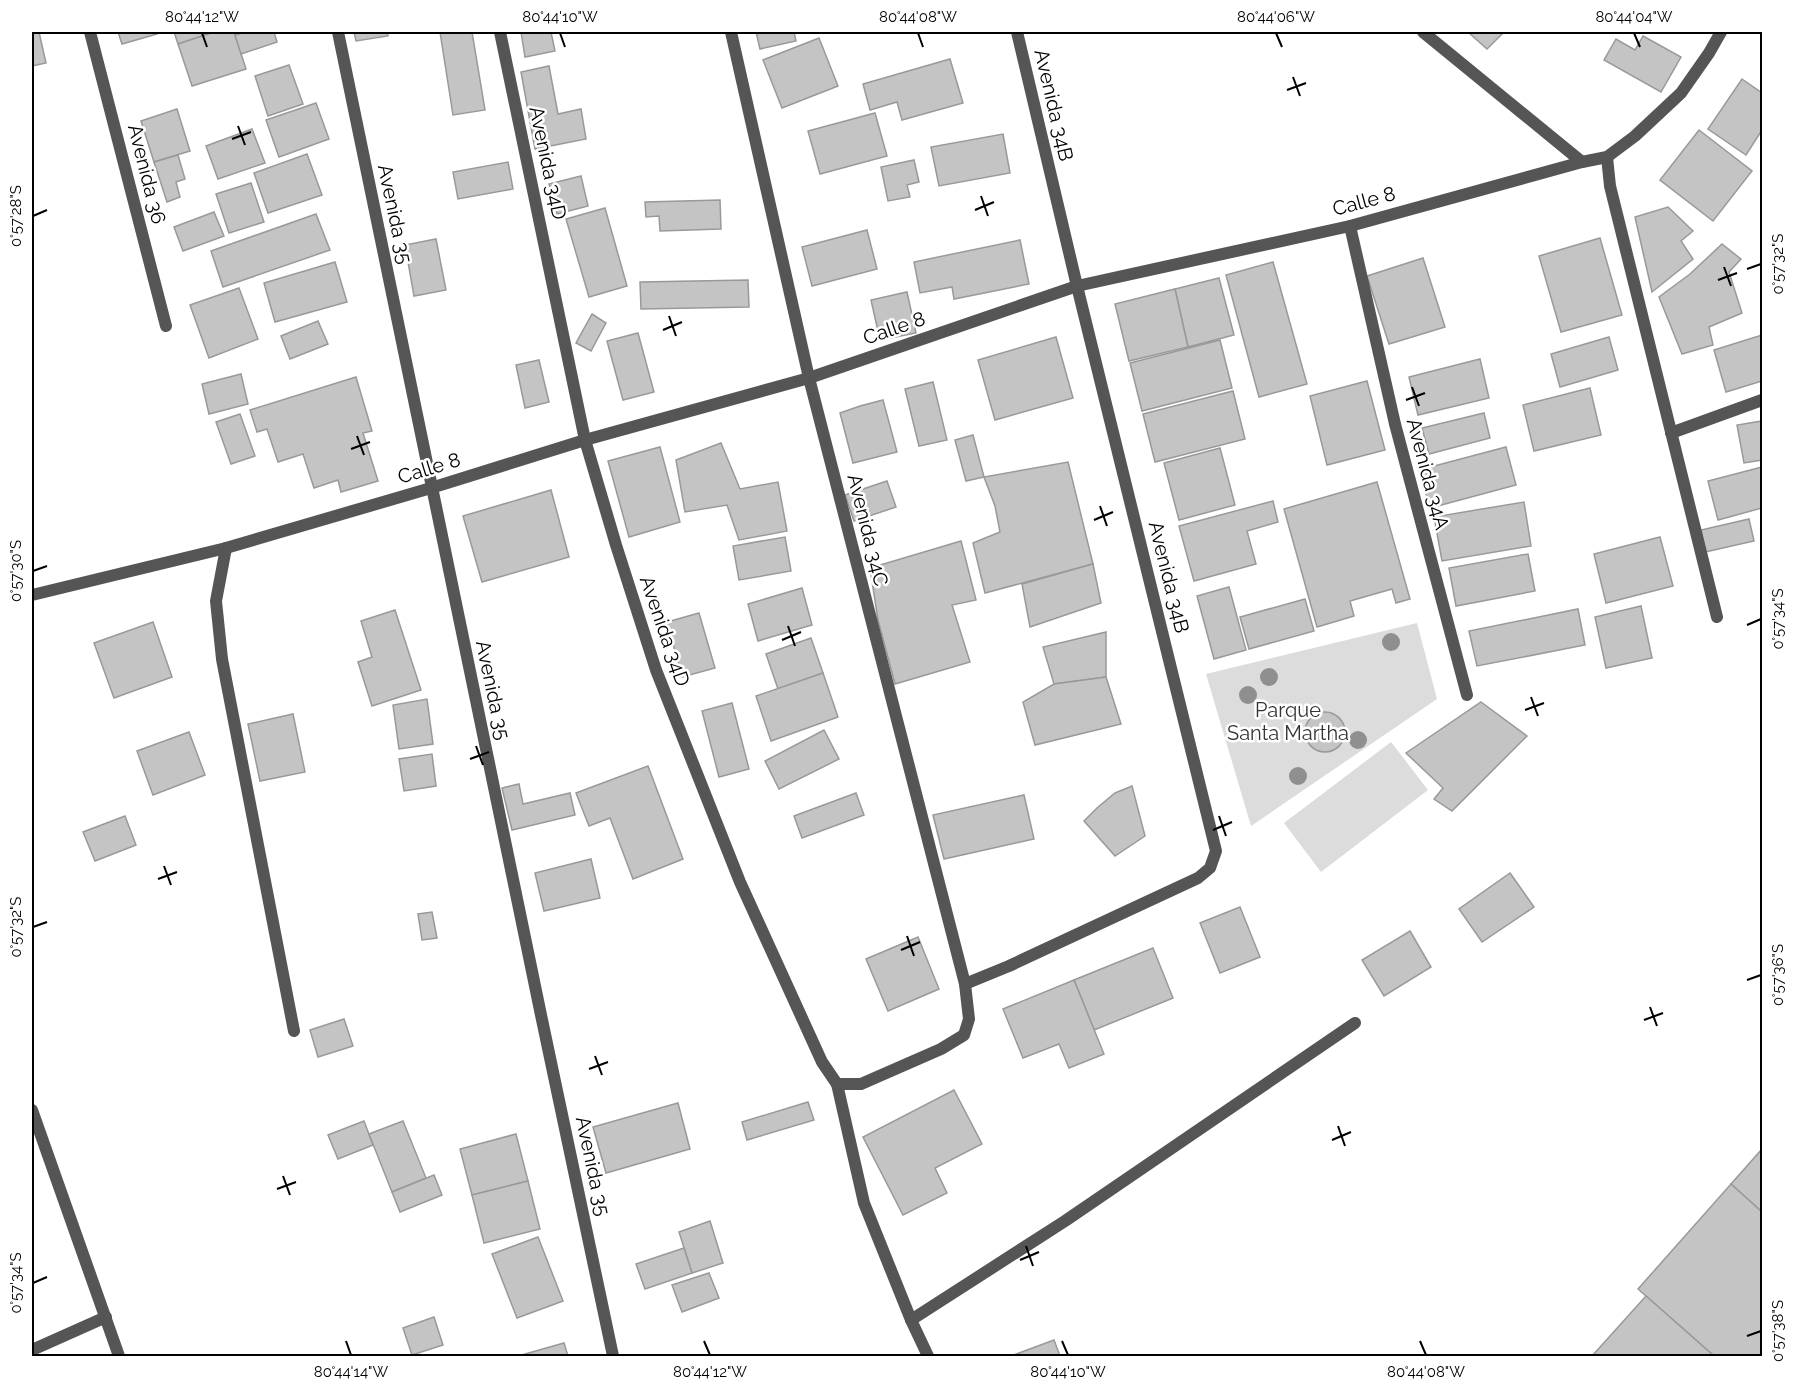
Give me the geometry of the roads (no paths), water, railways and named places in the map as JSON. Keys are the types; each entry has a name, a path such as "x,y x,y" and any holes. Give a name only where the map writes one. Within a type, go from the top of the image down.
{"street":[{"name":"Avenida 36","path":"90,32 166,326"},
{"name":"Avenida 35","path":"338,32 613,1356"},
{"name":"Avenida 34D","path":"500,32 585,440 656,670 740,882 822,1062 837,1084"},
{"name":"Avenida 34C","path":"731,32 809,378 965,984 969,1019 964,1035 941,1048 861,1084 837,1084"},
{"name":"Avenida 34B","path":"965,984 1009,966 1198,878 1210,868 1216,851 1017,32"},
{"path":"1423,32 1582,162"},
{"name":"Calle 8","path":"32,595 226,548 585,440 809,378 1077,286 1350,226 1607,157 1635,136 1681,93 1721,32"},
{"path":"1607,157 1610,186 1717,617"},
{"name":"Avenida 34A","path":"1350,226 1395,424 1467,695"},
{"path":"1671,433 1762,400"},
{"path":"226,548 216,601 222,659 294,1031"},
{"path":"911,1320 1065,1221 1355,1023"},
{"path":"837,1084 864,1203 928,1356"},
{"path":"32,1110 118,1356"},
{"path":"32,1350 106,1317"}],"park label":[{"name":"Parque Santa Martha","path":"1288,722"}]}
